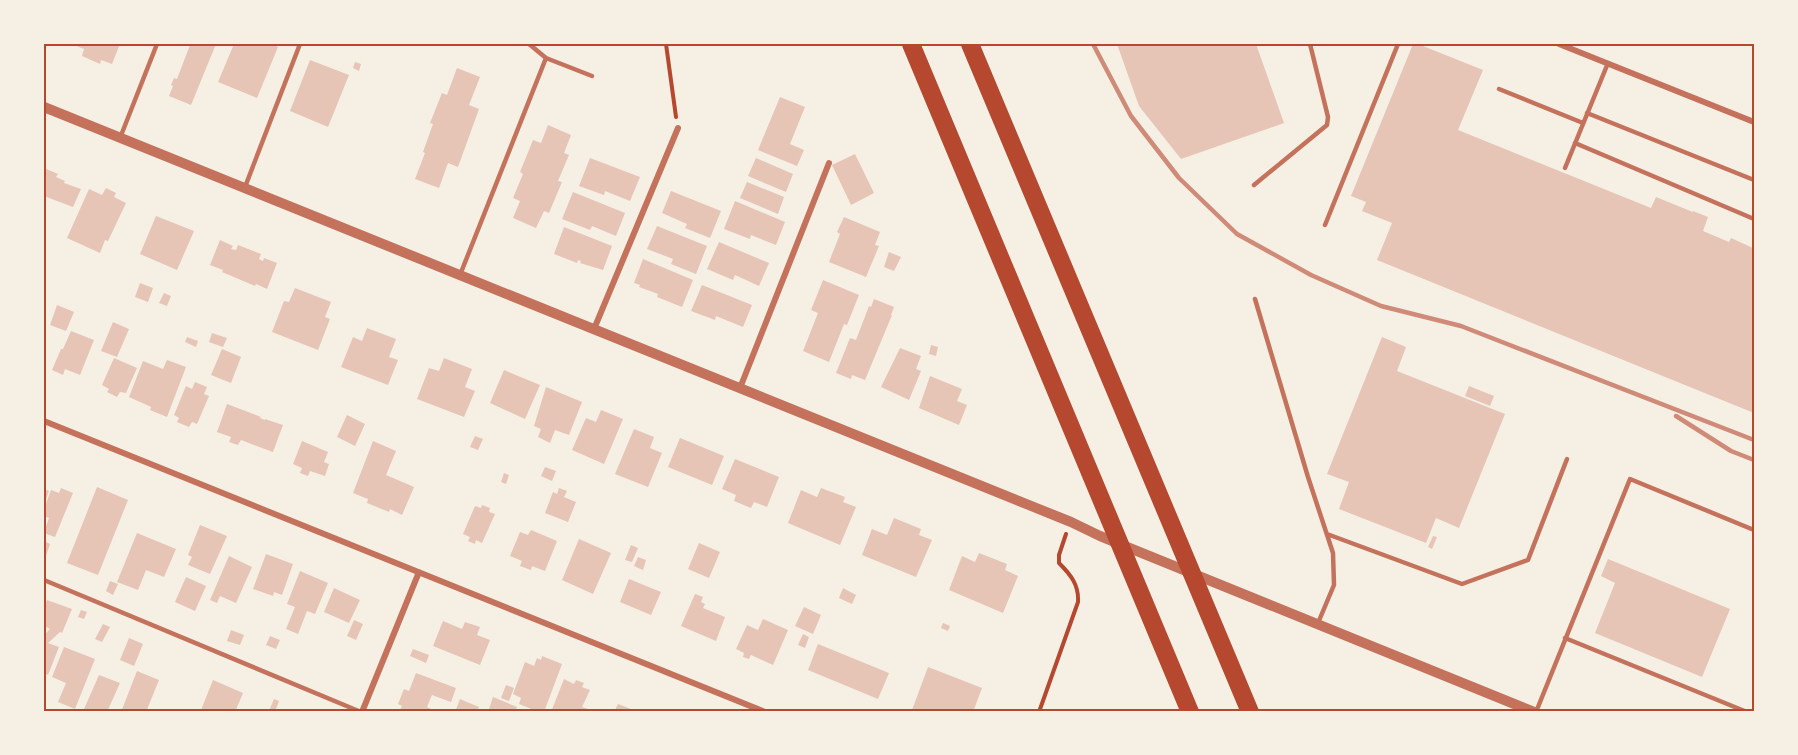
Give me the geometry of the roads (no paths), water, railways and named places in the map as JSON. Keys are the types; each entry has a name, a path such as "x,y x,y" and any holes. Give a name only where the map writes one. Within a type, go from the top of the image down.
{"highway":[{"path":"911,44 1190,711"},
{"path":"970,44 1250,711"}],"street":[{"path":"1559,44 1755,122"},
{"path":"44,107 1535,711"},
{"path":"594,329 678,128"},
{"path":"740,388 829,163"},
{"path":"44,421 765,711"},
{"path":"361,711 419,572"}],"lane":[{"path":"120,138 157,44"},
{"path":"244,188 300,44"},
{"path":"528,44 546,58 592,76"},
{"path":"1254,185 1327,125 1328,117 1310,44"},
{"path":"1325,225 1398,44"},
{"path":"1579,51 1582,44"},
{"path":"460,275 546,58"},
{"path":"1565,168 1608,63"},
{"path":"1500,89 1583,123"},
{"path":"1587,113 1755,180"},
{"path":"1575,144 1755,219"},
{"path":"1255,299 1305,466 1334,553 1334,585 1318,625"},
{"path":"1327,534 1462,584 1528,560 1567,459"},
{"path":"1535,711 1630,479 1755,530"},
{"path":"44,580 361,711"},
{"path":"1565,638 1747,711"}],"railway":[{"path":"1093,44 1131,116 1179,178 1237,234 1311,275 1381,306 1461,326 1754,440"},
{"path":"1676,416 1731,451 1754,460"}]}
